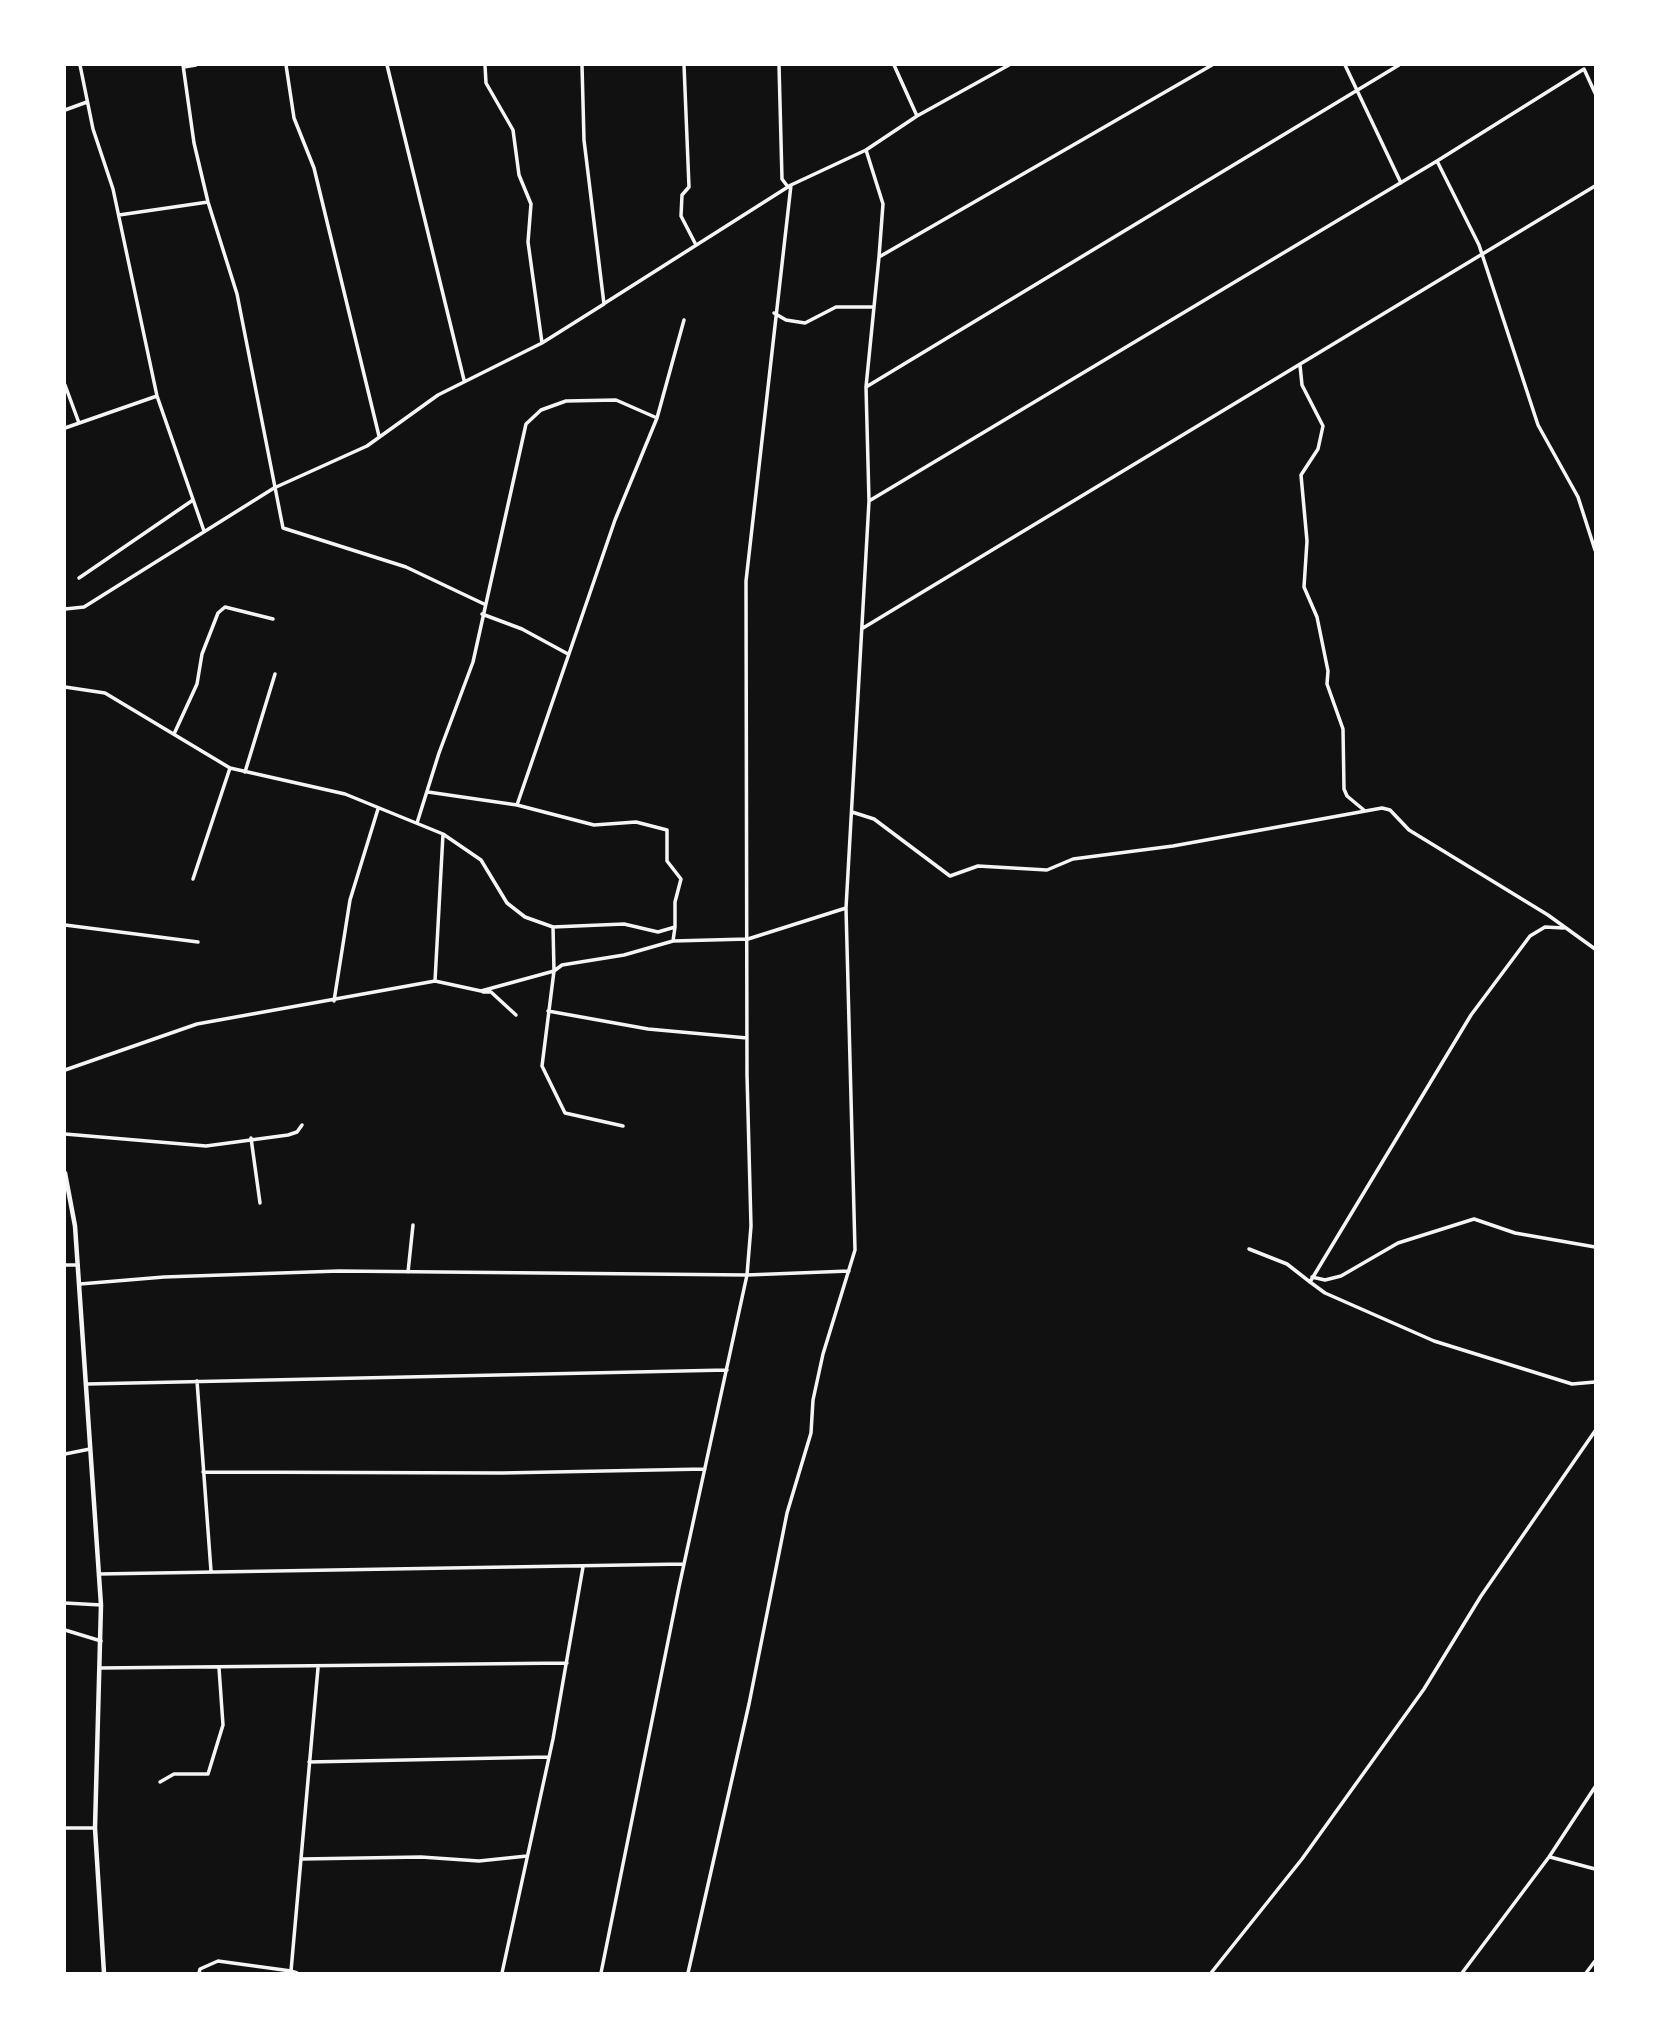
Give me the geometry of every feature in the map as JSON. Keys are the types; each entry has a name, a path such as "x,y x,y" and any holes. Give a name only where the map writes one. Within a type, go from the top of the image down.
{"street":[{"path":"80,65 87,102 119,215 157,396 204,531"},
{"path":"196,65 183,66 194,143 208,202 237,294 283,528 406,567 484,604"},
{"path":"286,65 294,118 314,168 379,436"},
{"path":"387,65 464,380"},
{"path":"485,65 486,83 513,130 519,175 531,204 528,242 542,343"},
{"path":"582,65 583,140 604,304"},
{"path":"684,65 690,187 682,195 681,216 695,243"},
{"path":"601,1973 684,1564 747,1275 751,1226 747,1038 746,581 789,186 782,178 779,65"},
{"path":"894,65 917,116"},
{"path":"65,609 84,607 274,488 367,446 464,380 542,343 695,243 789,186 866,150 917,116 1009,65"},
{"path":"879,257 1212,65"},
{"path":"1345,65 1401,183"},
{"path":"866,387 1399,65"},
{"path":"869,501 1437,162 1584,69 1595,93"},
{"path":"65,110 87,102"},
{"path":"688,1973 787,1513 811,1433 813,1400 823,1354 855,1250 846,908 869,501 866,387 883,204 866,150"},
{"path":"1437,162 1483,256 1538,425 1578,497 1595,550"},
{"path":"863,628 1595,186"},
{"path":"119,215 208,202"},
{"path":"774,313 786,320 805,323 835,307 874,307"},
{"path":"517,805 615,520 657,418 684,320"},
{"path":"1300,365 1302,385 1323,426 1318,449 1301,475 1307,541 1304,587 1317,617 1328,671 1327,684 1343,729 1344,789 1347,796 1366,811"},
{"path":"65,385 79,423"},
{"path":"65,428 157,396"},
{"path":"417,823 473,662 524,430 530,419 541,410 566,401 616,400 657,418"},
{"path":"79,578 193,500"},
{"path":"174,734 197,684 202,653 218,613 225,607 273,619"},
{"path":"482,614 522,629 568,654"},
{"path":"245,772 275,674"},
{"path":"65,687 105,693 230,768 345,793 443,834 481,860 513,909 525,917 553,926 624,924 658,932 675,927"},
{"path":"193,879 230,768"},
{"path":"428,792 517,805 594,825 636,822 667,830 667,861 681,879 675,902 673,941"},
{"path":"334,1001 350,900 378,809"},
{"path":"852,812 874,819 950,876 978,866 1047,870 1073,859 1173,846 1366,811 1390,810 1409,830 1595,949"},
{"path":"435,981 443,834"},
{"path":"481,991 554,971 562,965 624,955 673,941 748,939 846,908"},
{"path":"65,925 198,942"},
{"path":"553,926 554,971 541,1061 561,1108 572,1117 623,1126"},
{"path":"1311,1279 1471,1015 1530,936 1545,927 1566,928"},
{"path":"65,1070 197,1024 435,981 491,992 516,1015"},
{"path":"548,1011 648,1029 747,1038"},
{"path":"65,1134 206,1146 288,1135 297,1132 302,1125"},
{"path":"251,1138 260,1203"},
{"path":"65,1173 80,1284 101,1605 94,1828 104,1973"},
{"path":"1311,1279 1325,1280 1341,1276 1398,1243 1474,1219 1515,1233 1595,1247"},
{"path":"408,1272 413,1225"},
{"path":"1249,1249 1287,1264 1311,1279 1325,1293 1434,1341 1572,1384 1595,1382"},
{"path":"65,1265 78,1265"},
{"path":"80,1284 247,1274 408,1272 747,1275 849,1271"},
{"path":"87,1384 726,1370"},
{"path":"197,1381 211,1571"},
{"path":"1211,1973 1302,1859 1407,1712 1481,1597 1594,1435"},
{"path":"65,1454 92,1448"},
{"path":"203,1472 502,1473 705,1469"},
{"path":"99,1574 684,1564"},
{"path":"502,1973 549,1757 583,1567"},
{"path":"65,1603 101,1605"},
{"path":"65,1630 101,1641"},
{"path":"100,1668 318,1668 567,1663"},
{"path":"160,1782 174,1774 208,1774 223,1725 219,1668"},
{"path":"199,1973 200,1969 218,1961 294,1972 318,1668"},
{"path":"309,1762 549,1757"},
{"path":"1462,1973 1549,1857 1595,1787"},
{"path":"65,1828 94,1828"},
{"path":"302,1859 421,1857 479,1861 528,1856"},
{"path":"1549,1857 1595,1869"},
{"path":"1586,1973 1595,1961"}]}
